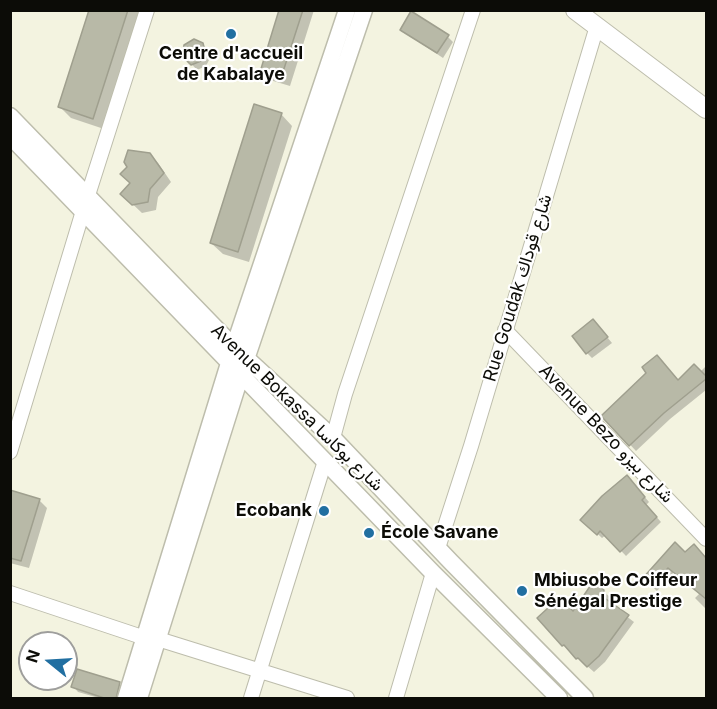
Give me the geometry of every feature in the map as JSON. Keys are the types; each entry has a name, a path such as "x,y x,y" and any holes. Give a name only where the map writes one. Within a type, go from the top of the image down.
{"main road":[{"path":"575,10 706,109"}],"street":[{"path":"10,452 85,203 147,10"},
{"path":"126,699 151,638 347,10"},
{"path":"238,360 364,10"},
{"path":"333,438 345,394 473,10"},
{"name":"Rue Goudak شارع قوداك","path":"438,548 471,446 597,26"},
{"name":"Avenue Bokassa شارع بوكاسا","path":"10,116 85,203 238,360 325,461 559,699"},
{"name":"Avenue Bokassa شارع بوكاسا","path":"10,136 85,203"},
{"name":"Avenue Bezo شارع بيزو","path":"505,330 706,539"},
{"name":"Avenue Bokassa شارع بوكاسا","path":"238,360 333,438 585,699"},
{"path":"250,699 325,461"},
{"path":"396,699 433,573"},
{"path":"10,593 347,699"},
{"path":"139,699 151,638"}],"building":[{"path":"89,10 128,10 93,119 58,107"},
{"path":"279,10 303,10 281,78 260,72"},
{"path":"411,11 449,35 437,53 400,30"},
{"path":"194,39 203,43 205,51 201,61 191,65 182,56 184,45"},
{"path":"254,104 282,113 238,252 210,243"},
{"path":"128,150 150,153 164,173 150,189 148,202 132,205 120,194 130,183 120,174 127,167 124,162"},
{"path":"593,319 608,337 586,354 572,336"},
{"path":"657,355 678,380 694,364 706,376 706,379 664,413 629,446 601,416 646,373 642,367"},
{"path":"627,475 645,497 642,500 657,517 620,552 600,531 597,535 580,520 602,496"},
{"path":"10,490 40,499 21,561 10,558"},
{"path":"675,542 685,552 694,544 706,558 706,599 668,568 651,587 642,579"},
{"path":"593,582 604,590 603,597 629,615 599,656 587,667 578,658 576,659 564,645 562,646 537,618 560,597 573,611"},
{"path":"78,669 120,682 116,699 107,699 78,689"}],"place":[{"name":"Centre d'accueil de Kabalaye","path":"231,34"},
{"name":"Ecobank","path":"324,511"},
{"name":"École Savane","path":"369,533"},
{"name":"Mbiusobe Coiffeur Sénégal Prestige","path":"522,591"}]}
